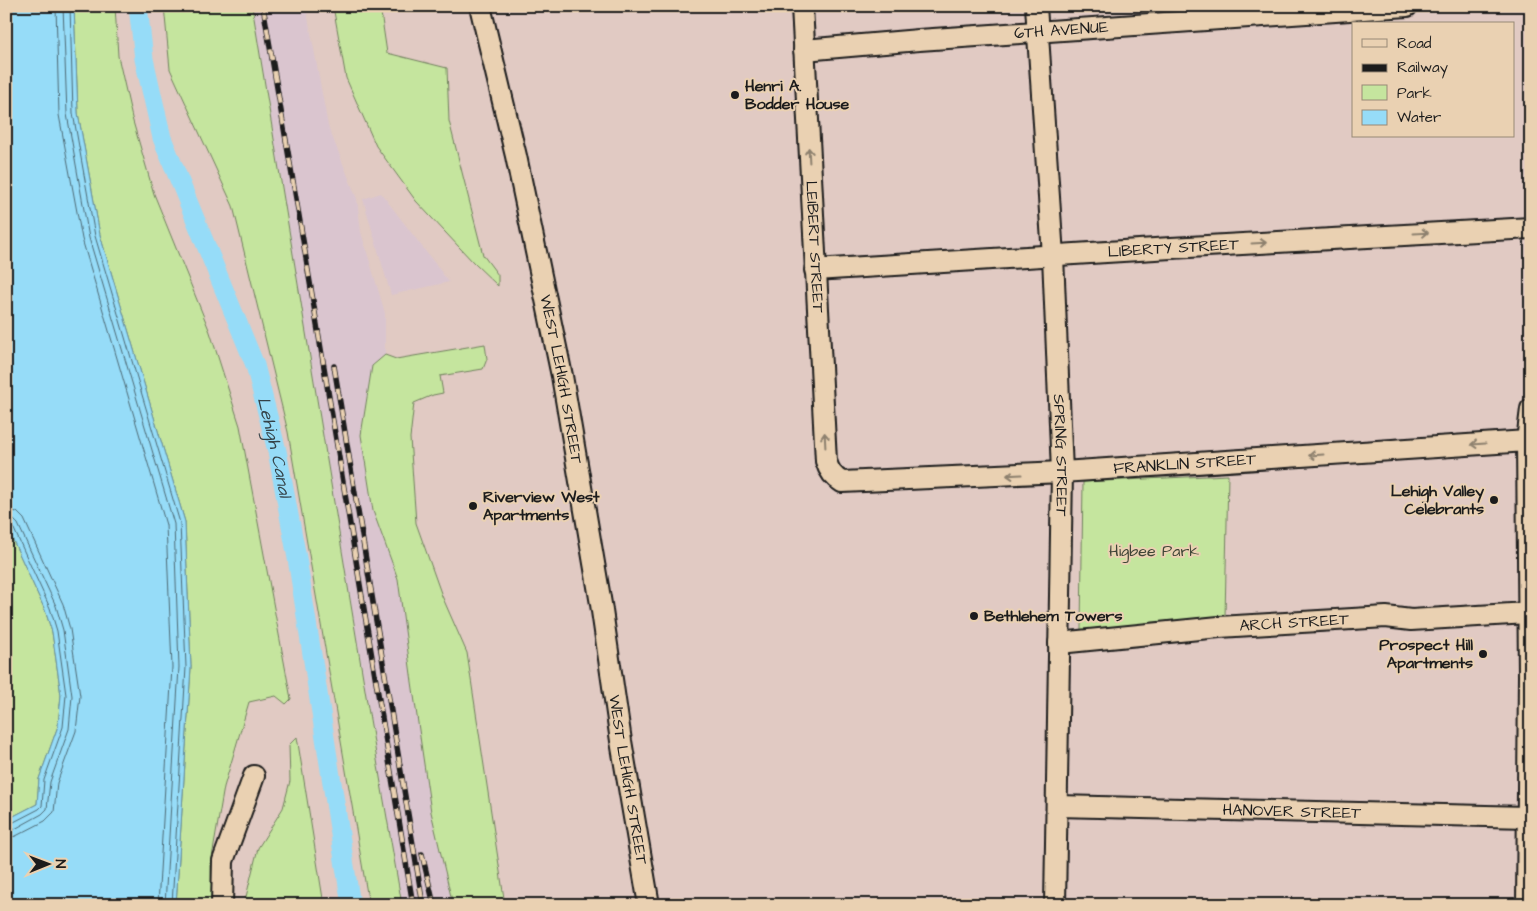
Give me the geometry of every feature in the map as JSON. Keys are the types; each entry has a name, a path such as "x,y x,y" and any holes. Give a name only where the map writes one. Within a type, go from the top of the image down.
{"street":[{"name":"WEST LEHIGH STREET","path":"480,6 516,156 562,376 649,905"},
{"name":"LEIBERT STREET","path":"802,6 826,461 828,469 835,478 842,482"},
{"name":"SPRING STREET","path":"1036,6 1053,256 1062,472 1055,905"},
{"name":"6TH AVENUE","path":"804,50 919,40 1407,6"},
{"name":"LIBERTY STREET","path":"815,270 1531,228"},
{"path":"1527,905 1530,675 1527,441 1531,410"},
{"name":"FRANKLIN STREET","path":"842,482 1062,472 1527,441"},
{"name":"ARCH STREET","path":"1060,643 1258,625 1386,617 1411,620 1528,613"},
{"path":"222,905 223,861 254,776"},
{"name":"HANOVER STREET","path":"1057,806 1528,817"}],"shaded area":[{"path":"252,6 306,6 328,126 357,199 361,232 385,313 385,355 372,366 361,435 373,511 398,579 431,812 453,905 402,905"},
{"path":"381,193 449,282 391,295 363,199"}],"green space":[{"path":"74,6 115,6 118,56 132,118 154,194 210,332 240,426 291,699 286,704 276,696 249,702 224,787 211,863 212,905 176,905 191,667 185,522 100,235 78,113"},
{"path":"164,6 252,6 402,905 369,905 288,432 233,206 170,69"},
{"path":"333,6 380,6 387,53 447,68 449,121 483,255 498,275 498,286 416,201 376,146 346,78"},
{"path":"485,344 487,359 483,369 440,376 443,393 414,403 410,438 416,523 442,596 467,653 505,905 453,905 431,812 398,579 373,511 361,435 372,366 385,355 396,359"},
{"name":"Higbee Park","path":"1228,475 1225,617 1081,630 1083,482"},
{"path":"6,525 45,610 52,632 61,695 58,726 39,779 37,804 6,820"},
{"path":"297,737 324,905 244,905 258,848 283,808 290,781 289,745"}],"water":[{"path":"6,6 74,6 78,113 100,235 185,522 191,667 176,905 6,905 6,820 37,804 39,779 58,726 61,695 52,632 45,610 6,525"}],"waterway":[{"name":"Lehigh Canal","path":"138,6 144,59 162,138 255,365 277,451 297,558 351,905"}],"railway":[{"path":"263,6 413,905"},
{"path":"334,366 423,905"},
{"path":"422,854 434,905"}],"place":[{"name":"Henri A. Bodder House","path":"735,95"},
{"name":"Lehigh Valley Celebrants","path":"1494,500"},
{"name":"Riverview West Apartments","path":"473,506"},
{"name":"Bethlehem Towers","path":"974,616"},
{"name":"Prospect Hill Apartments","path":"1483,654"}]}
